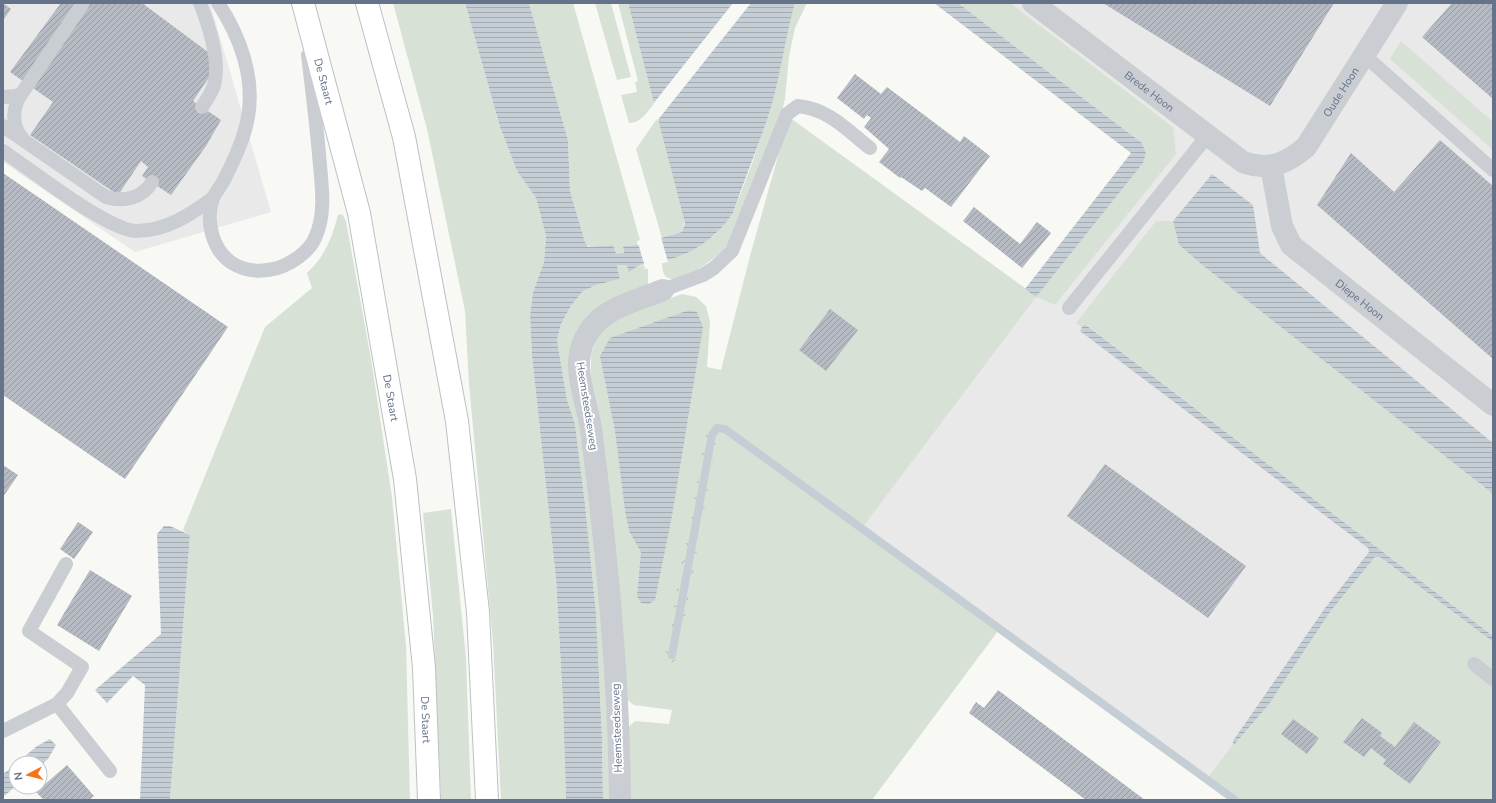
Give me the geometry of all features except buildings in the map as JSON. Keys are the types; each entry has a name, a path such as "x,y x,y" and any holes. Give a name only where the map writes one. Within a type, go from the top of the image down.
{"main road":[{"name":"De Staart","path":"302,3 359,213 406,479 424,668 429,800"},
{"path":"367,3 404,137 457,421 478,612 487,800"}],"street":[{"name":"Brede Hoon","path":"1033,3 1243,162 1256,166 1271,166"},
{"name":"Oude Hoon","path":"1271,166 1294,157 1306,147 1397,3"},
{"name":"Diepe Hoon","path":"1271,166 1282,226 1291,245 1493,405"},
{"name":"Heemsteedseweg","path":"620,800 616,685 603,520 588,411 579,359 582,344 589,329 600,317 613,310 663,290"}],"lane":[{"path":"26,144 17,131 14,117 15,107 22,93 83,3"},
{"path":"200,3 212,42 215,78 213,88 202,107"},
{"path":"218,3 231,25 242,53 248,72 250,95 248,118 241,145 213,198 210,218 212,233 215,244 222,255 241,268 268,271 297,259 315,239 322,217 321,181 315,105 302,3"},
{"path":"1364,55 1493,170"},
{"path":"3,97 16,96 22,93"},
{"name":"Heemsteedseweg","path":"663,290 703,275 714,268 732,251 787,114 798,106 813,108 832,117 870,148"},
{"path":"3,126 26,144 106,197 114,199 129,199 144,191 152,182"},
{"path":"1069,308 1208,135"},
{"path":"3,151 106,222 135,231 153,229 172,224 189,216 213,198"},
{"path":"3,731 57,704 67,693 82,667 29,631 66,564"},
{"path":"1474,664 1493,678"},
{"path":"57,704 110,771"}],"shaded area":[{"path":"3,3 210,3 271,212 135,252 3,162"},
{"path":"465,3 529,3 568,140 570,191 585,242 588,247 613,245 616,254 624,253 623,246 637,245 682,232 685,223 628,3 795,3 771,107 733,213 711,238 694,250 674,258 638,266 628,272 627,265 617,265 620,279 596,285 582,292 571,306 561,324 557,340 567,400 575,424 596,613 602,737 603,800 566,800 563,703 556,579 532,356 530,316 533,292 544,262 546,236 536,198 517,171 500,127"},
{"path":"934,3 958,3 1142,143 1146,153 1143,163 1036,297 1025,289 1131,153"},
{"path":"1005,3 1493,3 1493,481 1453,462 1220,793 856,530 1165,121"},
{"path":"1212,174 1253,205 1260,253 1493,443 1493,494 1206,268 1179,245 1173,221"},
{"path":"689,310 697,312 703,327 672,516 655,600 649,604 641,603 637,596 641,552 629,531 615,431 600,356 610,338"},
{"path":"1083,325 1086,325 1493,636 1493,642 1380,557 1375,557 1330,612 1269,704 1235,744 1233,744 1233,741 1325,608 1369,552 1368,548 1080,331"},
{"path":"164,526 170,526 190,535 170,800 140,800 145,685 133,676 107,703 95,690 161,634 157,534"},
{"path":"50,739 56,745 48,759 48,755 26,755 37,746"},
{"path":"8,770 8,793 3,797 3,774"}],"green space":[{"path":"393,3 465,3 500,127 517,171 536,198 546,236 544,262 533,292 530,316 532,356 556,579 563,703 566,800 501,800 493,642 469,384 465,311 427,129"},
{"path":"529,3 573,3 640,240 637,241 637,245 623,246 624,254 615,254 613,245 591,247 586,245 570,191 568,140"},
{"path":"595,3 611,3 631,77 617,80"},
{"path":"618,3 628,3 654,104 646,114 633,123 629,123 621,95 637,92 635,82 638,81"},
{"path":"795,3 807,3 795,28 789,56 785,99 781,115 728,245 702,267 690,274 679,278 670,279 664,273 662,261 688,252 715,235 733,213 753,161 771,105 789,23"},
{"path":"958,3 1010,3 1173,127 1176,154 1055,305 1036,297 862,528 1001,627 872,800 627,800 626,729 635,721 669,724 672,710 634,705 625,698 591,379 591,354 599,334 620,317 682,294 696,297 706,306 710,322 707,367 721,370 750,256 789,117 1036,296 1143,163 1146,153 1142,143"},
{"path":"1401,41 1493,122 1493,150 1390,59"},
{"path":"658,117 685,219 682,232 662,238 636,149"},
{"path":"341,214 346,221 371,359 392,497 406,646 410,800 170,800 190,536 183,530 265,327 312,288 307,273 319,260 330,239 338,215"},
{"path":"1156,221 1173,221 1179,245 1206,268 1493,494 1493,636 1087,325 1083,325 1081,327 1076,323"},
{"path":"617,265 627,265 628,272 638,266 644,265 645,269 648,269 648,285 594,311 581,411 604,626 612,800 603,800 602,737 596,613 575,424 567,400 557,340 561,324 571,306 582,292 596,285 620,279"},
{"path":"707,429 714,429 718,431 678,658 671,664 664,658"},
{"path":"451,509 466,658 471,800 441,800 433,615 423,513"},
{"path":"1375,557 1380,557 1493,642 1493,800 1238,800 1208,778 1233,744 1236,744 1268,704 1330,612"}],"pier":[{"path":"733,3 751,3 657,121 653,104"},
{"path":"661,237 668,262 645,267 638,243"}],"waterway":[{"path":"672,655 712,435 717,428 725,429 1235,800"}]}
